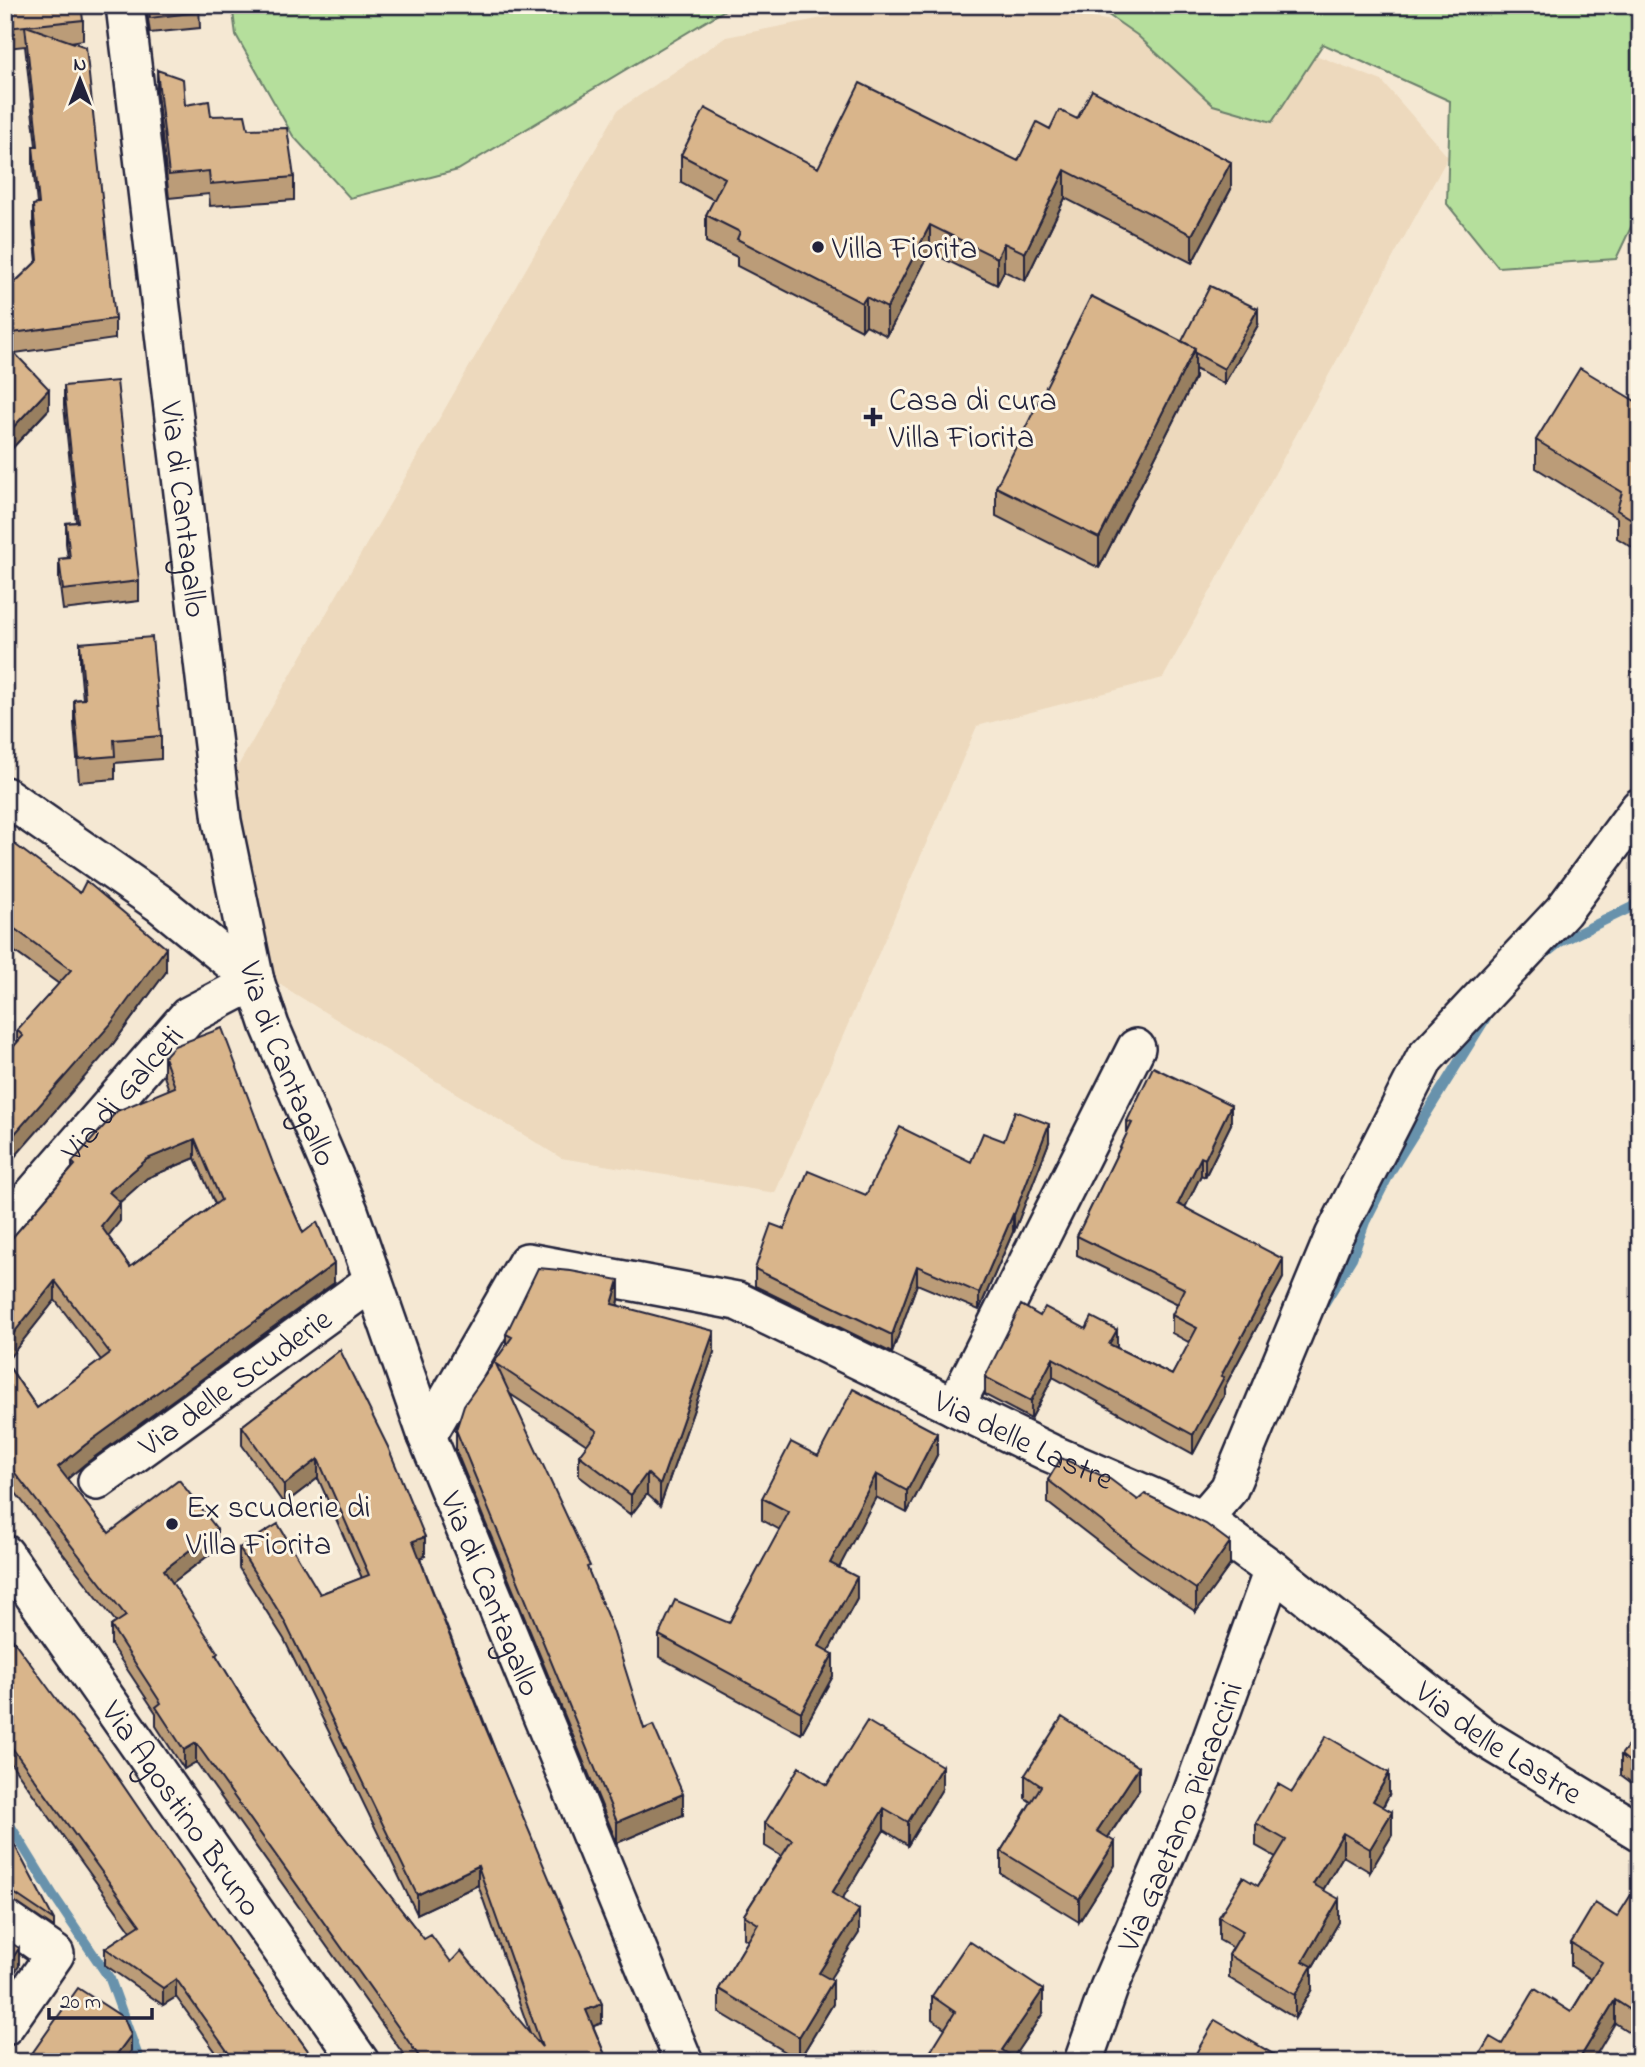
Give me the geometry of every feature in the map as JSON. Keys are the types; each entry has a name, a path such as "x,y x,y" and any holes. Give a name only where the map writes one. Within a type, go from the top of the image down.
{"street":[{"name":"Via di Cantagallo","path":"125,5 222,821 255,981 270,1026 349,1211 427,1436 684,2062"},
{"path":"5,796 159,903 255,981"},
{"path":"1203,1519 1229,1489 1334,1236 1425,1058 1563,911 1640,807"},
{"name":"Via di Galceti","path":"5,1227 188,1016 255,981"},
{"path":"955,1407 1136,1048"},
{"name":"Via delle Lastre","path":"427,1436 527,1262 737,1301 1050,1453 1203,1519 1273,1570 1485,1738 1640,1832"},
{"name":"Via delle Scuderie","path":"97,1481 373,1281"},
{"name":"Via Agostino Bruno","path":"5,1553 360,2062"},
{"name":"Via Gaetano Pieraccini","path":"1083,2062 1109,1988 1191,1796 1273,1570"},
{"path":"5,1919 55,1954 5,2026"}],"shaded area":[{"name":"Casa di cura Villa Fiorita","path":"888,5 1057,13 1295,47 1382,81 1448,157 1163,678 977,726 775,1193 561,1158 271,979 220,797 618,110 726,37"}],"green space":[{"path":"232,5 756,5 725,10 458,170 350,198 293,136 236,35"},
{"path":"1094,5 1640,5 1640,208 1616,259 1498,267 1447,204 1450,101 1323,44 1272,122 1213,105 1137,35"}],"building":[{"path":"5,5 81,5 83,20 26,26 86,47 115,319 5,334 5,292 38,260 33,205 39,204 33,146 38,146 25,26 7,28"},
{"path":"148,5 199,5 200,12 150,18"},
{"path":"157,70 183,79 185,105 209,101 211,116 245,115 248,129 287,128 294,177 210,184 209,171 169,175"},
{"path":"860,83 1018,161 1037,122 1050,129 1059,110 1077,119 1092,90 1231,162 1192,235 1065,170 1025,253 1004,243 997,258 930,225 887,308 866,297 862,303 737,239 740,232 706,215 725,178 681,155 705,108 818,168"},
{"path":"1210,286 1258,309 1224,369 1195,353 1195,348 1182,341"},
{"path":"1091,296 1195,348 1099,538 996,487"},
{"path":"5,343 49,389 5,436"},
{"path":"1580,368 1640,404 1640,524 1617,510 1622,492 1536,440"},
{"path":"117,381 139,581 63,590 59,559 70,558 66,523 78,522 64,386"},
{"path":"152,637 161,736 114,740 115,756 79,759 74,700 85,699 80,643"},
{"path":"5,837 80,893 86,881 166,948 110,1025 5,1145 5,1056 23,1036 17,1030 71,970 8,924 5,927"},
{"path":"222,1028 274,1166 303,1233 317,1222 334,1264 58,1467 109,1533 179,1480 217,1529 164,1570 218,1653 216,1655 249,1709 288,1765 424,1939 431,1935 451,1962 461,1951 542,2047 478,1866 417,1895 284,1620 239,1548 278,1524 320,1594 369,1575 318,1459 284,1485 242,1426 340,1350 388,1447 425,1537 413,1541 484,1724 602,2004 586,2010 608,2062 423,2062 196,1743 184,1750 156,1707 161,1703 111,1626 126,1616 5,1460 5,1361 37,1408 110,1353 55,1281 5,1344 5,1246 75,1165 72,1162 117,1111 175,1087 164,1057 174,1046","holes":["195,1139 221,1200 130,1267 101,1226 120,1202 109,1192 147,1159"]},
{"path":"1153,1067 1231,1105 1205,1159 1201,1157 1178,1204 1283,1259 1193,1435 1053,1358 1031,1401 985,1377 1021,1305 1040,1316 1045,1307 1086,1329 1092,1317 1117,1330 1109,1344 1172,1375 1197,1328 1172,1315 1185,1289 1077,1236 1132,1123 1127,1121"},
{"path":"1015,1111 1049,1124 1014,1215 979,1293 917,1266 892,1335 755,1269 771,1224 784,1229 808,1171 866,1195 900,1127 971,1162 983,1133 1004,1141"},
{"path":"538,1268 619,1280 612,1304 714,1331 660,1485 647,1473 631,1495 579,1455 597,1431 496,1364 590,1566 587,1567 613,1630 644,1729 653,1725 683,1794 617,1822 456,1430 464,1405 512,1337 506,1334"},
{"path":"853,1389 937,1433 907,1491 876,1474 830,1563 857,1577 819,1646 833,1654 801,1712 659,1635 675,1600 729,1623 789,1512 762,1498 791,1442 818,1456"},
{"path":"1061,1458 1110,1479 1138,1500 1145,1494 1206,1524 1230,1542 1196,1589 1137,1549 1048,1480"},
{"path":"5,1629 60,1704 101,1753 232,1945 316,2062 235,2062 176,1979 163,1988 105,1948 140,1925 5,1738"},
{"path":"1062,1717 1139,1767 1097,1831 1115,1842 1079,1899 1001,1851 1041,1786 1025,1775"},
{"path":"867,1721 942,1766 908,1822 884,1808 832,1893 859,1910 819,1973 833,1981 799,2037 719,1989 758,1924 744,1915 792,1840 765,1823 799,1767 827,1785"},
{"path":"1640,1731 1640,1770 1621,1755"},
{"path":"1326,1736 1389,1773 1373,1801 1392,1812 1370,1849 1343,1833 1313,1884 1339,1899 1303,1961 1312,1966 1295,1995 1229,1955 1243,1931 1219,1917 1243,1877 1258,1886 1286,1840 1256,1823 1278,1784 1292,1792"},
{"path":"13,1842 54,1920 5,1887 5,1853"},
{"path":"1634,1890 1640,1893 1640,2016 1615,2000 1580,2058 1586,2062 1475,2062 1490,2037 1502,2044 1535,1989 1571,2012 1602,1962 1571,1943 1595,1903 1617,1917"},
{"path":"5,1939 19,1948 5,1970"},
{"path":"969,1941 1043,1990 1002,2050 1021,2062 924,2062 955,2012 932,1996"},
{"path":"78,1988 124,2018 131,2035 111,2062 26,2062"},
{"path":"1215,2020 1273,2054 1269,2062 1191,2062"}],"waterway":[{"path":"1545,954 1560,942 1632,907 1640,899"},
{"path":"1321,1309 1352,1258 1365,1222 1392,1169 1487,1016"},
{"path":"5,1817 53,1895 110,1979 140,2062"}],"place":[{"name":"Villa Fiorita","path":"818,247"},
{"name":"Casa di cura Villa Fiorita","path":"873,417"},
{"name":"Ex scuderie di Villa Fiorita","path":"172,1524"}]}
